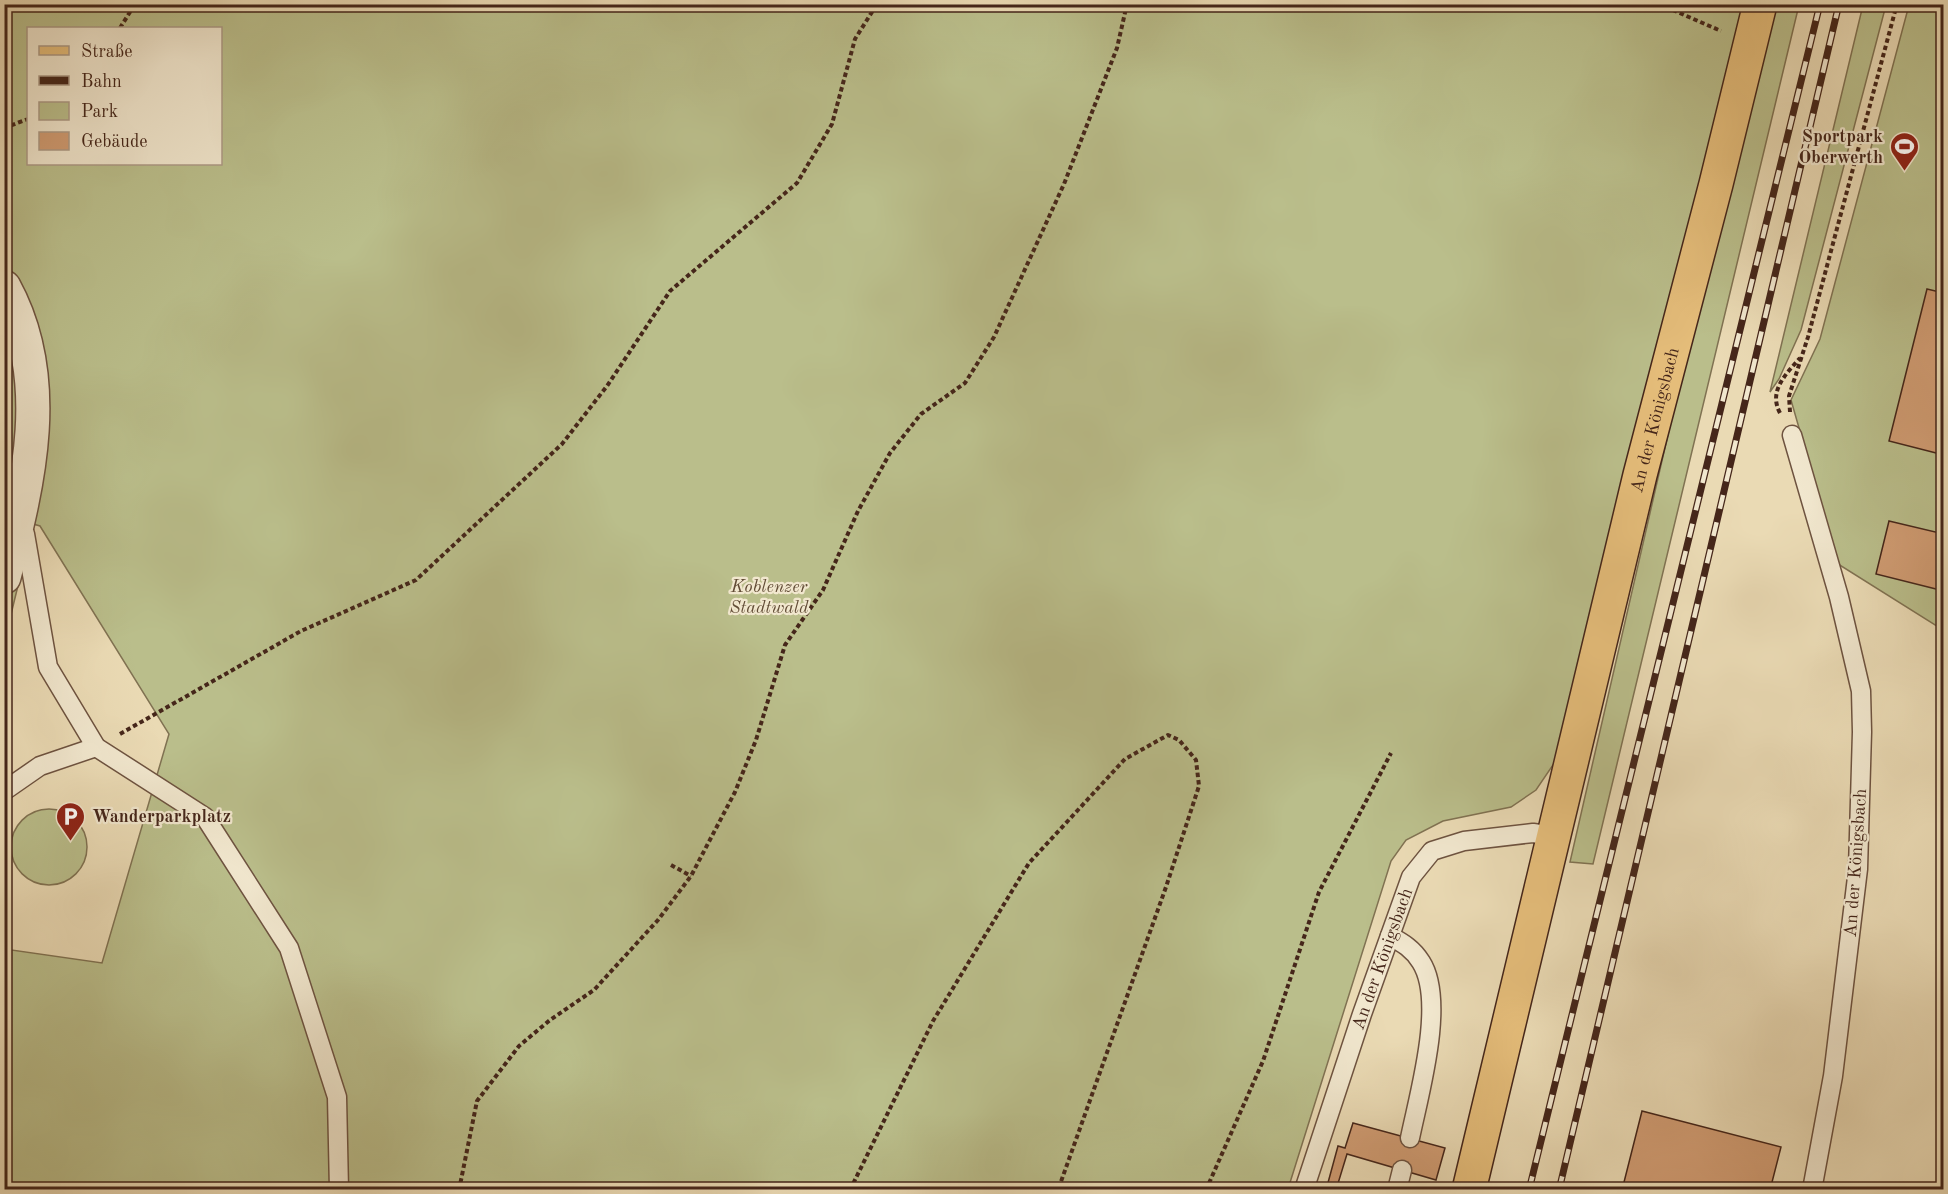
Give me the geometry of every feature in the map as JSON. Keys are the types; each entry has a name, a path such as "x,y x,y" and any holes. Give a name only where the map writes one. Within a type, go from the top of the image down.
{"main road":[{"name":"An der Königsbach","path":"1469,1190 1640,475 1716,184 1760,4"}],"street":[{"path":"4,287 21,322 31,368 34,403 30,458 16,531 4,577"}],"lane":[{"name":"An der Königsbach","path":"1792,435 1839,597 1861,691 1858,869 1833,1076 1812,1190"},
{"path":"16,531 25,534 48,667 96,747 205,817 289,948 338,1097 339,1190"},
{"path":"4,791 40,766 96,747"},
{"name":"An der Königsbach","path":"1304,1190 1411,877 1432,851 1464,841 1533,833 1553,836"},
{"path":"1390,936 1408,946 1422,963 1432,992 1429,1045 1410,1138"},
{"path":"1397,1190 1402,1170"}],"path":[{"path":"121,27 135,4"},
{"path":"96,747 301,631 416,580 562,444 607,386 670,291 797,183 832,124 855,39 877,4"},
{"path":"459,1190 477,1101 519,1046 550,1020 594,990 658,920 691,876 740,781 756,740 785,645 823,590 858,511 890,453 921,414 965,383 994,337 1064,184 1117,48 1127,4"},
{"path":"1659,4 1721,31 1751,40"},
{"path":"1792,435 1789,396 1802,356 1897,4"},
{"path":"4,128 27,119"},
{"path":"1792,435 1777,408 1775,393 1785,375 1802,356"},
{"path":"850,1190 933,1021 1029,863 1125,759 1168,735 1179,740 1196,760 1199,786 1166,887 1058,1190"},
{"path":"1206,1190 1263,1061 1319,892 1391,753"},
{"path":"671,865 691,876"}],"green space":[{"name":"Koblenzer Stadtwald","path":"5,5 1747,5 1557,759 1536,790 1511,807 1443,821 1406,840 1391,861 1288,1189 5,1189 5,949 102,963 169,734 40,526 33,524 5,639"},
{"path":"1776,5 1799,5 1593,864 1570,862 1675,404"},
{"path":"1863,5 1886,5 1801,330 1779,379 1770,392"},
{"name":"Sportpark Oberwerth","path":"1909,5 1943,5 1943,630 1838,564 1791,400 1820,339"},
{"path":"57,809 70,815 81,826 87,839 85,862 70,879 57,885 41,885 28,879 13,862 11,839 17,826 34,811"}],"building":[{"path":"1927,289 1944,293 1944,455 1889,441"},
{"path":"1889,521 1944,534 1944,591 1876,574"},
{"path":"1642,1111 1781,1147 1770,1190 1622,1190"},
{"path":"1353,1123 1445,1148 1436,1180 1347,1154 1336,1190 1326,1190 1338,1146 1345,1148"}],"railway":[{"path":"1529,1190 1820,4"},
{"path":"1559,1190 1839,4"}],"place":[{"name":"Sportpark Oberwerth","path":"1904,172"},
{"name":"Wanderparkplatz","path":"71,842"}]}
